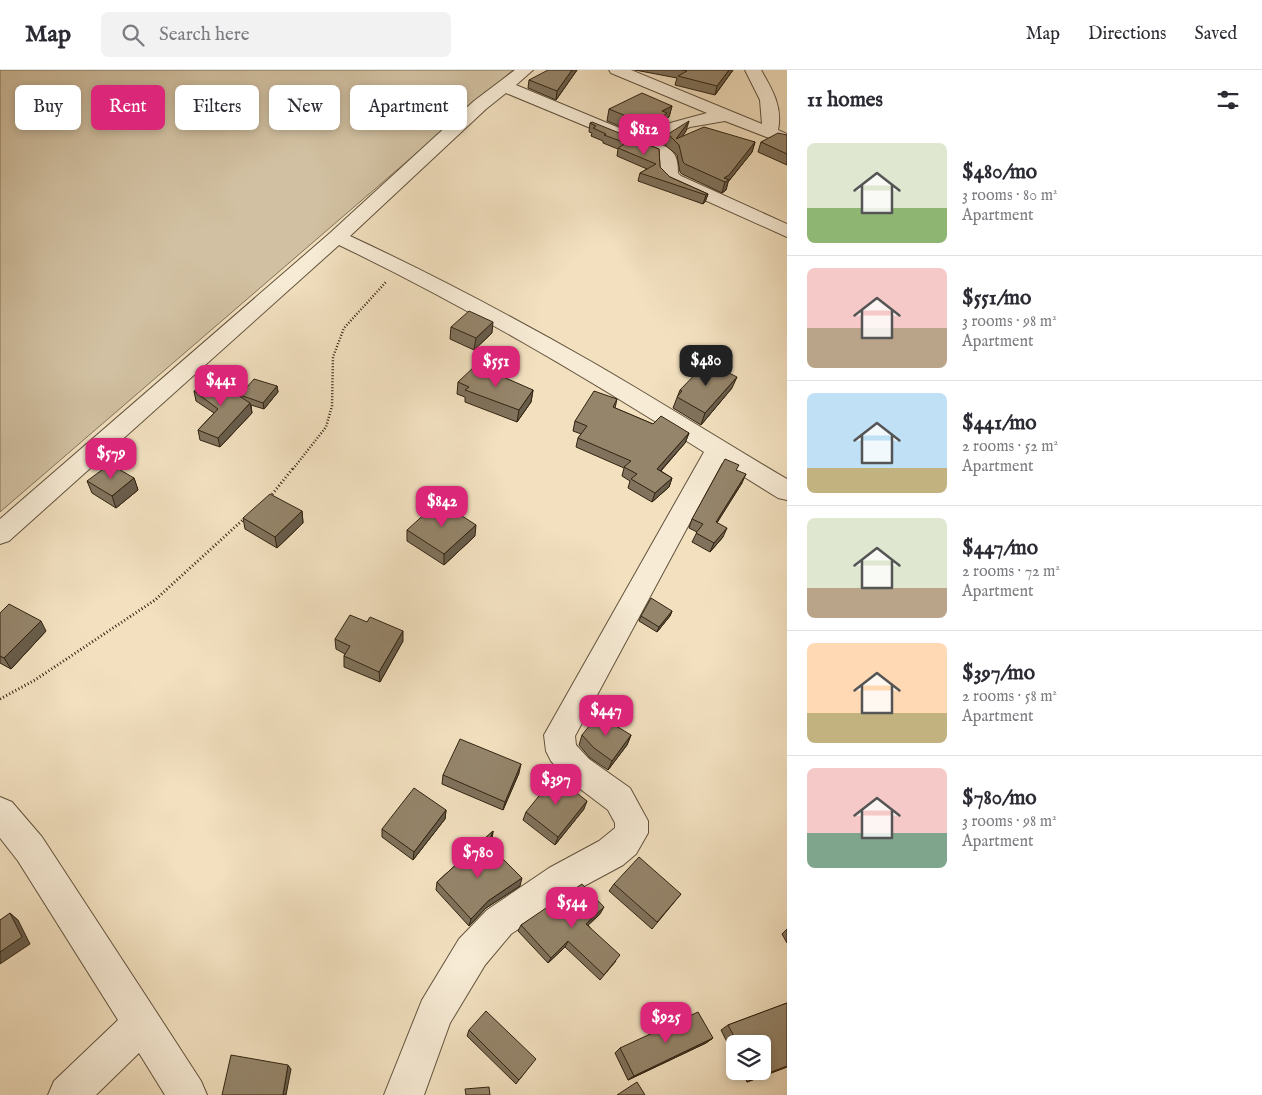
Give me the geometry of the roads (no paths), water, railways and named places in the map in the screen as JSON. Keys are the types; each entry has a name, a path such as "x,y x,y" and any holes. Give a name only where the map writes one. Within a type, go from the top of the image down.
{"street":[{"path":"0,534 337,237 480,105 525,70"},
{"path":"617,70 787,140"},
{"path":"753,70 768,97 772,111 769,132"},
{"path":"504,86 652,146 668,156 669,175 675,180 787,231"},
{"path":"652,146 660,136 677,125 727,116"},
{"path":"337,237 402,267 558,351 717,450 787,490"},
{"path":"404,1095 435,1013 477,946 499,922 561,880 611,853 624,843 631,832 632,821 619,799 578,769 562,751 559,735 717,450"},
{"path":"0,813 30,849 187,1095"},
{"path":"68,1095 142,1023"}]}
